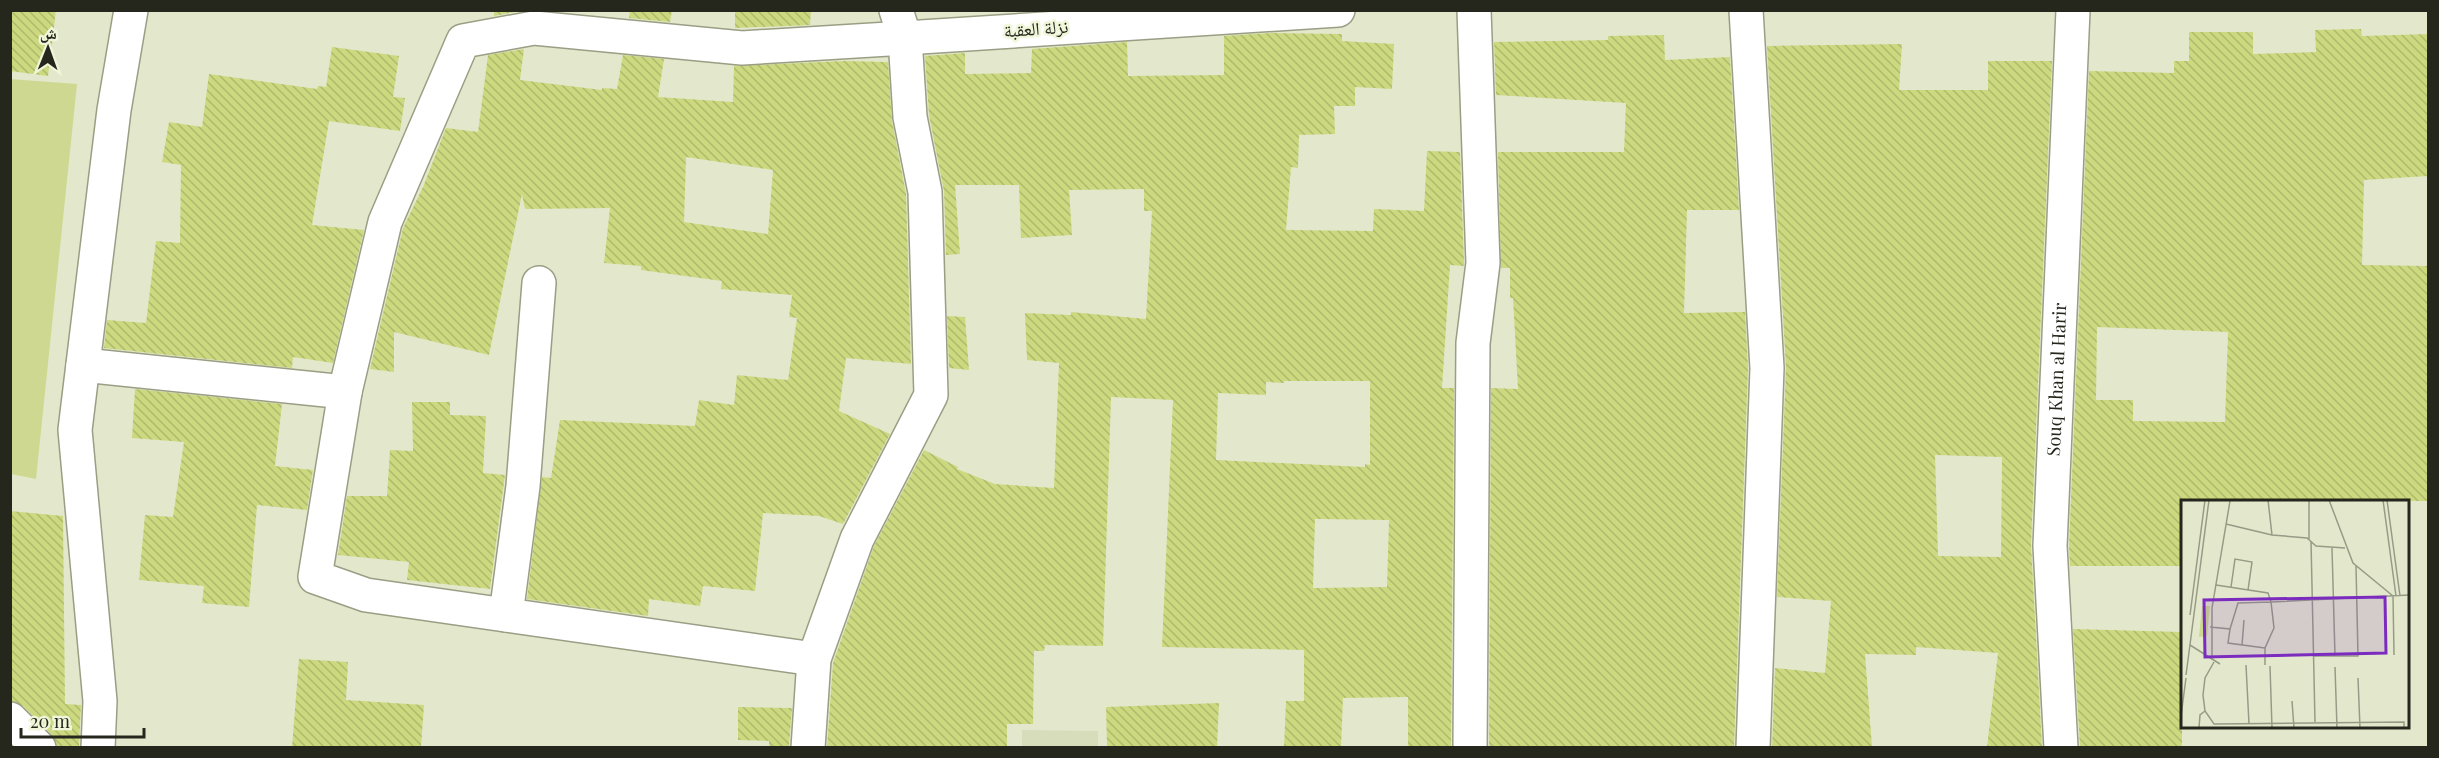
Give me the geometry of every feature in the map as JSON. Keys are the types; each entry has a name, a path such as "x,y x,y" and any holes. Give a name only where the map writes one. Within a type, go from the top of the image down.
{"street":[{"path":"98,747 100,701 75,430 114,110 131,10"},
{"name":"نزلة العقبة","path":"345,392 385,222 463,41 534,28 742,48 901,24 1338,10"},
{"path":"1470,747 1473,343 1483,263 1474,10"},
{"path":"1746,10 1767,368 1753,747"},
{"name":"Souq Khan al Harir","path":"2061,747 2050,546 2073,10"},
{"path":"808,747 814,659 857,538 931,395 925,192 910,117 901,24"},
{"path":"506,615 523,486 539,283"},
{"path":"83,365 345,392 315,577 366,595 814,659"},
{"path":"10,718 39,747"}],"shaded area":[{"path":"1022,730 1098,731 1098,747 1022,747"}],"green space":[{"path":"10,79 77,84 36,479 11,474"}],"building":[{"path":"10,10 56,10 48,76 10,71"},
{"path":"494,10 525,10 494,16"},
{"path":"630,10 672,10 670,22 629,18"},
{"path":"735,10 811,10 810,25 735,28"},
{"path":"2361,29 2362,36 2428,34 2428,176 2364,180 2362,265 2428,266 2428,501 2181,500 2181,566 2070,566 2089,71 2174,73 2174,61 2189,61 2189,32 2253,32 2253,54 2316,52 2315,30","holes":["2097,327 2228,332 2225,422 2133,421 2133,400 2096,400"]},
{"path":"1271,33 1342,34 1342,41 1394,44 1392,89 1355,87 1355,106 1334,106 1335,134 1299,135 1298,168 1291,167 1286,230 1373,231 1374,209 1424,211 1427,151 1460,152 1464,266 1450,265 1442,388 1454,388 1451,747 1408,747 1408,697 1343,698 1341,747 1284,747 1286,701 1304,701 1304,650 1162,647 1173,400 1111,397 1103,646 1045,645 1044,651 1034,651 1033,724 1007,724 1007,747 827,747 833,663 874,546 924,450 958,467 957,469 995,484 1054,488 1059,363 1027,360 1025,313 1071,315 1071,312 1146,319 1152,211 1144,211 1144,189 1069,190 1072,235 1021,238 1019,185 955,185 960,254 946,255 944,191 929,115 925,56 965,53 965,74 1031,73 1032,49 1127,42 1128,76 1224,75 1224,36","holes":["1284,381 1370,381 1370,465 1365,464 1365,467 1216,460 1218,393 1266,395 1266,382 1284,383","1315,519 1389,520 1387,587 1313,588"]},
{"path":"1664,35 1665,60 1730,57 1739,210 1687,210 1684,313 1745,312 1748,368 1734,747 1489,747 1491,388 1518,389 1513,298 1510,298 1510,268 1501,268 1498,152 1624,152 1626,103 1496,95 1494,42 1608,40 1608,36"},
{"path":"1902,44 1899,90 1988,90 1988,61 2052,61 2031,545 2042,747 1987,747 1998,653 1916,647 1916,655 1865,654 1872,747 1772,747 1775,668 1825,673 1831,601 1777,597 1786,367 1767,46","holes":["1935,455 2002,457 2001,557 1938,556"]},
{"path":"332,47 399,56 393,97 405,98 400,131 329,121 312,225 364,230 333,363 293,357 292,368 104,348 107,320 146,323 156,241 180,243 181,165 162,162 169,122 202,127 209,74 317,89 318,86 326,87"},
{"path":"524,49 520,80 602,90 602,88 617,89 623,55 664,59 658,97 733,102 734,66 844,61 888,62 892,121 906,194 911,364 846,358 839,411 890,434 843,524 819,516 763,513 755,591 703,586 700,606 649,599 648,616 527,599 542,477 551,478 560,420 695,426 699,400 734,405 737,375 788,380 797,318 789,317 792,295 721,289 722,281 641,270 641,266 604,263 610,208 525,209 522,194 489,355 394,332 394,372 370,369 403,228 423,187 446,128 478,132 488,55","holes":["686,157 773,170 768,234 684,222"]},
{"path":"947,316 965,317 969,370 949,368"},
{"path":"135,389 282,404 275,466 313,470 307,510 257,505 249,607 202,603 204,586 139,580 145,515 173,517 184,442 132,438"},
{"path":"412,402 450,402 450,415 486,416 483,473 505,475 490,589 407,580 409,562 338,555 347,496 387,496 390,450 413,451"},
{"path":"10,511 63,516 65,704 81,705 79,747 57,747 52,735 23,706 10,701"},
{"path":"2073,629 2181,632 2182,747 2080,747"},
{"path":"299,659 348,662 346,700 424,705 421,747 292,747"},
{"path":"1219,703 1217,747 1107,747 1106,707"},
{"path":"738,707 792,708 789,746 769,746 769,741 738,740"}]}
